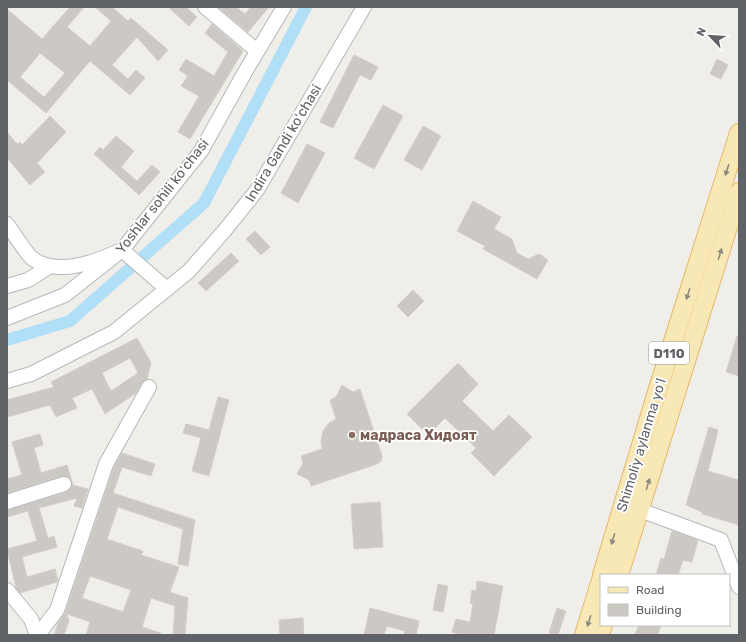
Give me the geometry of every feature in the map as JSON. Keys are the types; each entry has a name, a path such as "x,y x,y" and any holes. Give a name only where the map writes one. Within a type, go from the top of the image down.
{"main road":[{"name":"Shimoliy aylanma yoʻl","path":"602,574 657,392 739,133"},
{"name":"Shimoliy aylanma yoʻl","path":"619,574 739,192"},
{"path":"657,392 676,396"},
{"path":"584,635 600,583"}],"street":[{"path":"205,7 257,52"},
{"name":"Yoshlar sohili koʻchasi","path":"7,318 65,294 122,250 201,151 284,7"},
{"name":"Indira Gandi koʻchasi","path":"7,381 31,374 114,332 189,271 226,230 257,190 364,7"},
{"path":"7,224 32,259 50,266 69,267 92,264 122,250 167,289"},
{"path":"7,286 28,280 50,266"},
{"path":"37,635 57,610 106,464 149,387"},
{"path":"7,502 64,484"},
{"path":"640,510 721,540 739,586"},
{"path":"7,590 31,619 37,635"}],"building":[{"path":"70,7 84,7 67,27 90,46 111,21 95,7 112,7 128,21 131,18 168,50 158,61 137,37 112,65 128,79 136,70 145,78 130,95 90,61 46,113 7,80 7,9 42,39","holes":["40,53 65,73 44,97 20,77"]},
{"path":"168,7 186,7 197,17 189,26"},
{"path":"218,7 236,7 245,14 251,7 269,7 248,32"},
{"path":"212,24 243,51 190,139 178,132 199,96 181,86 188,76 179,70 186,59 214,76 228,52 205,33"},
{"path":"354,55 378,67 371,80 360,75 333,128 320,122"},
{"path":"717,59 728,65 721,79 710,74"},
{"path":"383,105 403,116 374,169 354,158"},
{"path":"50,116 66,132 37,163 45,172 30,185 7,158 7,132 17,144 20,142 22,145"},
{"path":"423,126 441,136 422,170 404,160"},
{"path":"116,136 134,151 121,167 137,181 152,165 160,172 139,195 94,154 100,147 103,150"},
{"path":"307,144 325,153 298,203 281,193"},
{"path":"473,201 501,217 494,229 512,239 517,253 528,259 539,254 548,260 537,279 483,249 485,246 457,231"},
{"path":"255,231 270,247 261,255 246,239"},
{"path":"231,253 239,261 206,291 198,283"},
{"path":"413,290 424,301 408,317 397,306"},
{"path":"737,336 739,337 739,376 726,372"},
{"path":"137,338 151,363 147,379 142,383 136,393 105,414 92,389 72,398 77,408 56,417 50,405 7,417 7,400 54,387 51,382","holes":["130,358 138,373 111,391 102,373"]},
{"path":"458,363 478,384 462,401 493,431 509,415 532,437 494,476 471,453 476,448 445,418 428,435 407,414"},
{"path":"342,385 353,392 360,389 382,456 381,461 377,464 311,486 309,480 297,474 303,463 301,456 322,449 321,441 323,431 329,423 336,419 330,400 336,397"},
{"path":"218,397 229,400 209,476 192,471 201,438 183,433 186,424 209,430"},
{"path":"709,427 718,430 708,471 739,480 739,525 702,514 702,512 686,505"},
{"path":"40,434 43,445 34,448 41,473 67,465 73,485 88,489 82,508 74,506 77,498 39,508 48,538 54,536 57,547 22,557 27,577 55,569 58,580 57,582 20,593 16,588 7,549 37,541 28,511 7,517 7,510 67,492 72,485 70,478 62,476 7,493 7,479 22,475 12,442"},
{"path":"122,453 155,464 151,476 122,467 113,493 195,520 188,566 178,564 183,529 118,507 107,539 143,551 141,555 179,567 170,592 188,598 185,635 173,635 175,606 151,598 142,627 161,633 161,635 86,635 90,622 67,614 69,621 64,635 54,635 58,623 65,613 114,467","holes":["90,576 131,590 123,612 82,598"]},
{"path":"380,502 383,547 354,549 351,504"},
{"path":"672,531 698,540 692,562 683,560 678,574 656,574 661,558 664,559"},
{"path":"477,581 503,586 494,635 456,635 456,633 452,632 456,619 470,622 473,604 470,603 472,590 476,591"},
{"path":"438,584 448,586 443,612 433,610"},
{"path":"370,608 419,621 416,635 404,635 405,631 387,626 384,635 364,635"},
{"path":"557,608 566,611 558,635 549,633"},
{"path":"303,618 304,635 280,635 279,620"},
{"path":"639,626 661,626 658,635 635,635"}],"waterway":[{"path":"7,340 70,321 204,203 306,7"}],"place":[{"name":"мадраса Хидоят","path":"352,435"}]}
